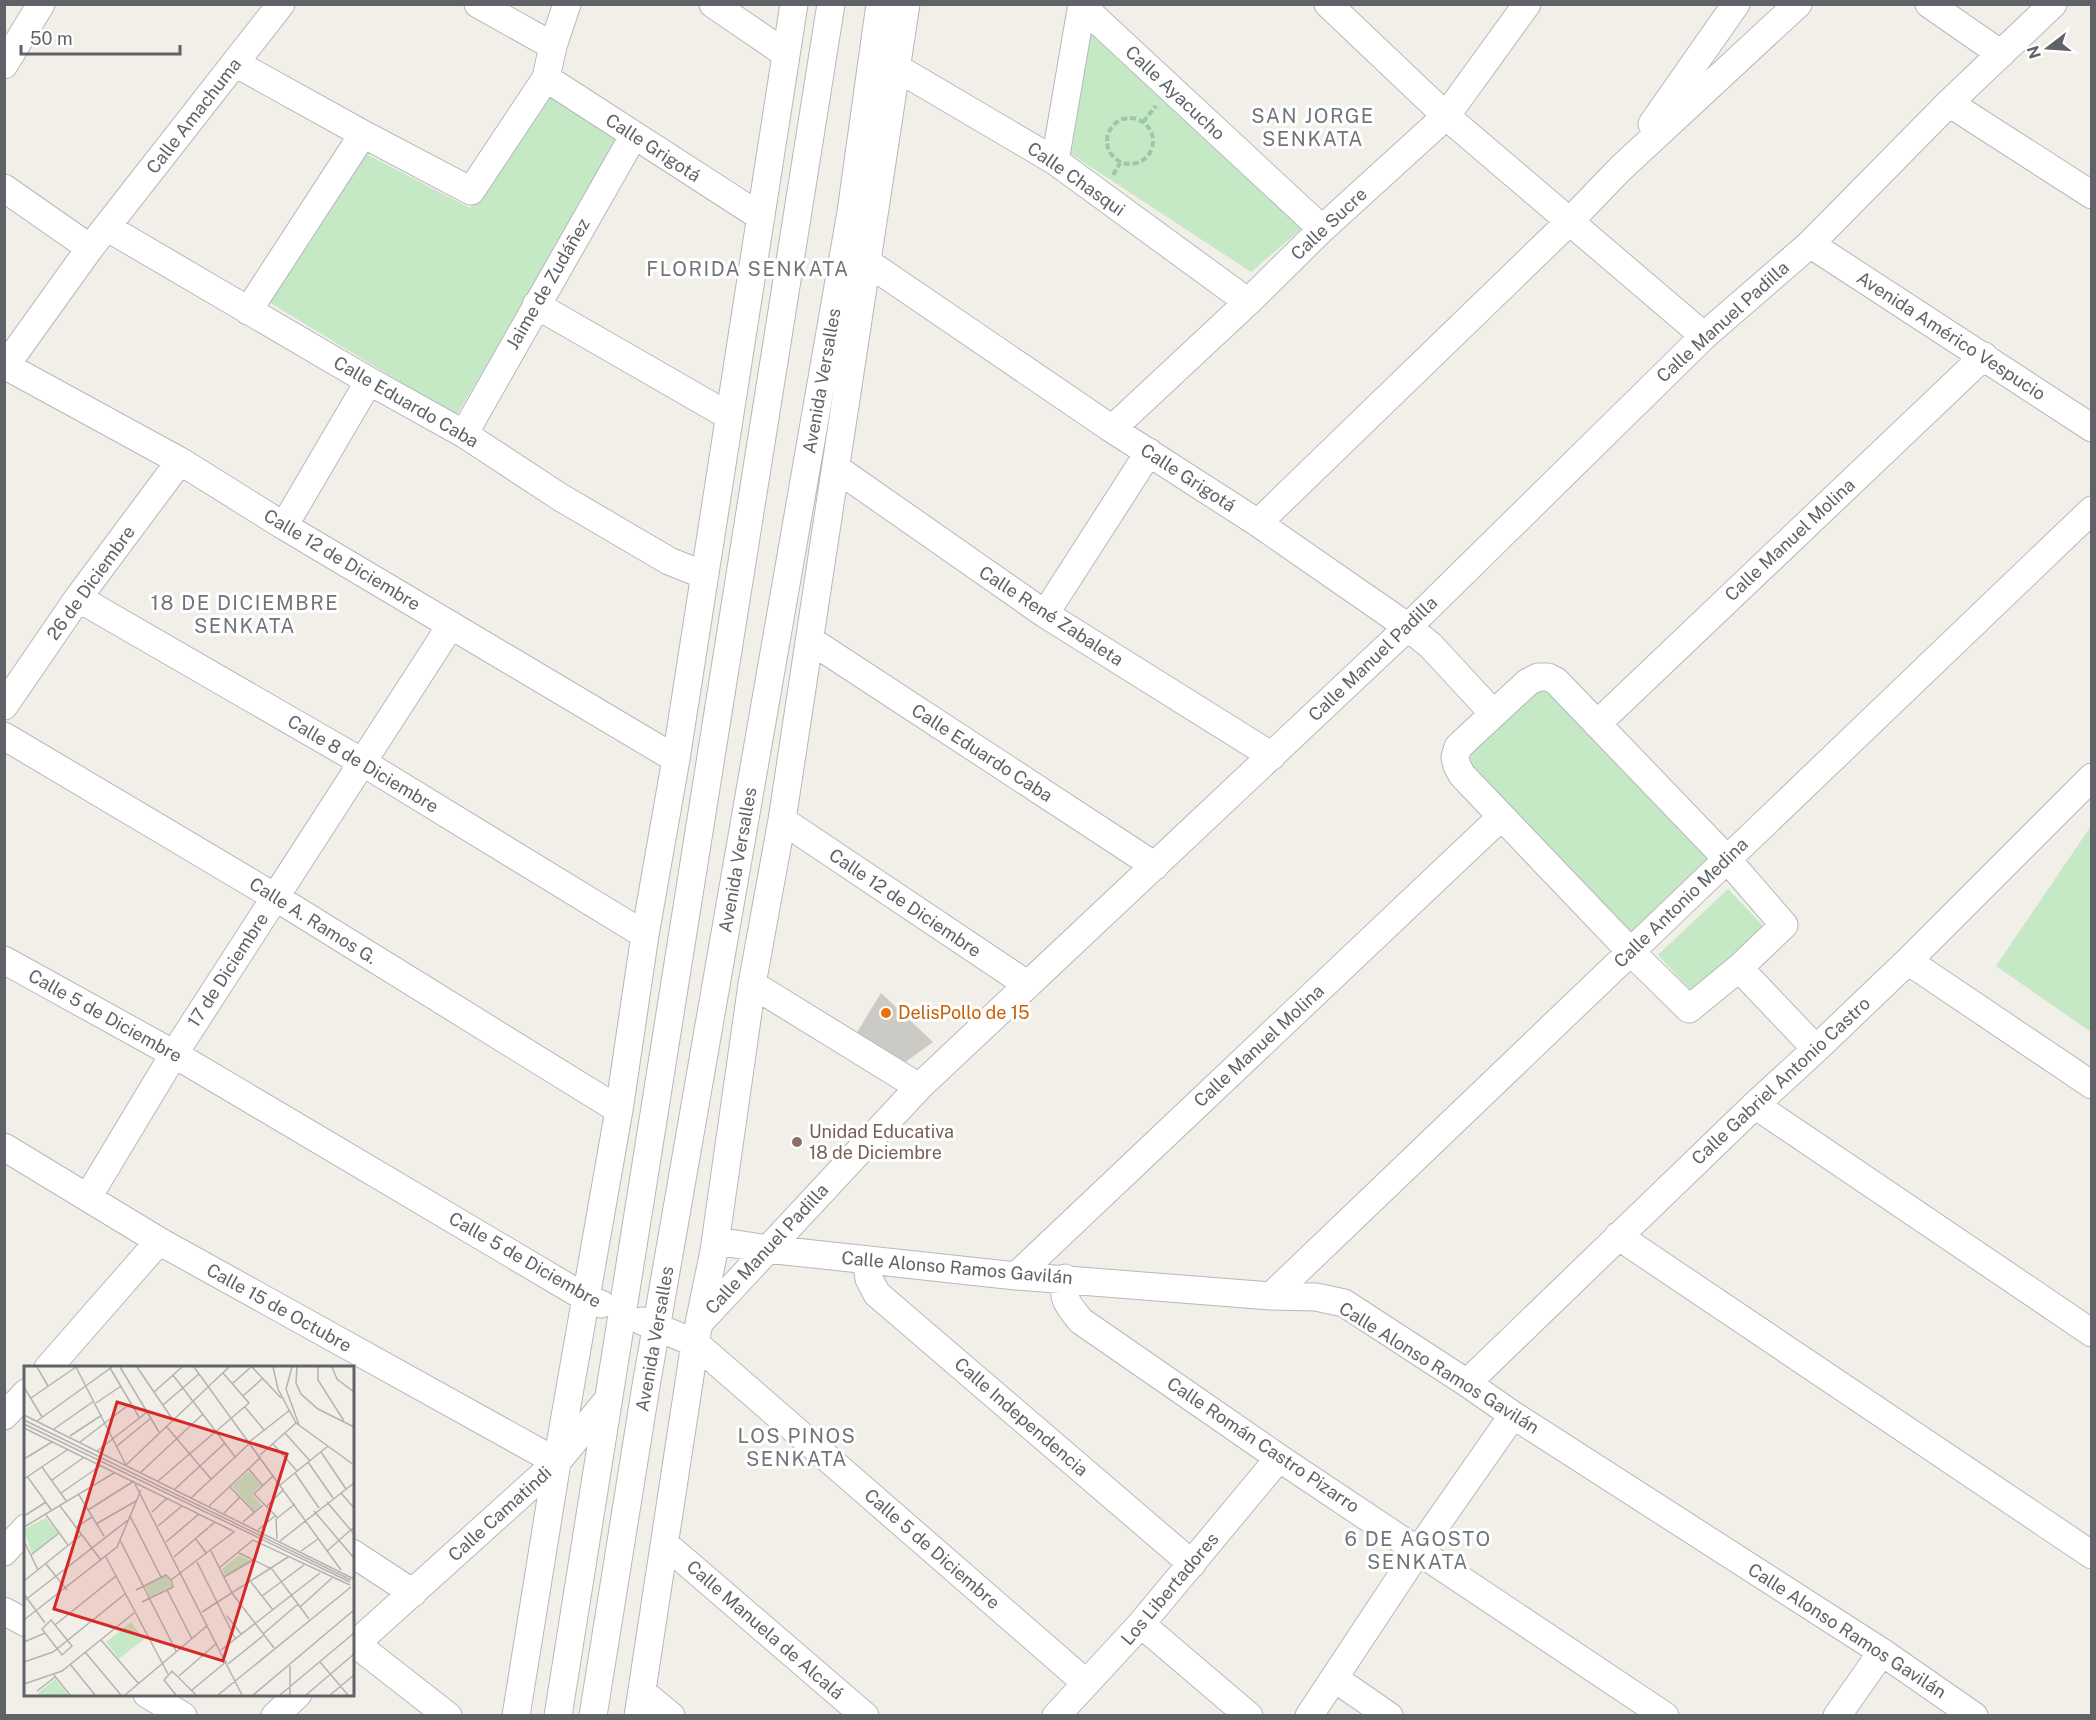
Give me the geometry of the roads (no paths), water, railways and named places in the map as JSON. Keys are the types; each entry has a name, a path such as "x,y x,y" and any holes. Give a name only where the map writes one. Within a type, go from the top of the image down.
{"street":[{"path":"4,65 41,4"},
{"name":"Calle Amachuma","path":"5,367 99,238 281,4"},
{"path":"478,4 554,46"},
{"path":"235,63 471,191 546,78 567,4"},
{"path":"713,4 786,54"},
{"path":"516,1716 676,759 794,4"},
{"name":"Avenida Versalles","path":"558,1716 831,4"},
{"name":"Avenida Versalles","path":"593,1716 646,1386 849,224 880,4"},
{"name":"Avenida Versalles","path":"640,1704 698,1332 716,1241 752,984 782,820 906,4"},
{"path":"1328,4 1446,116 1704,336"},
{"name":"Calle Sucre","path":"1112,429 1248,302 1322,229 1446,116 1527,4"},
{"path":"1620,169 1736,4"},
{"path":"1258,523 1570,221 1620,169 1798,4"},
{"path":"1929,4 2001,54"},
{"name":"Calle Manuel Padilla","path":"698,1332 767,1249 919,1087 1408,627 1704,336 1809,244 1949,103 2054,4"},
{"path":"1055,161 1082,5"},
{"name":"Calle Ayacucho","path":"1082,5 1322,229"},
{"name":"Calle Chasqui","path":"897,68 1055,161 1248,302"},
{"name":"Calle Grigotá","path":"546,78 761,217"},
{"path":"1949,103 2091,195"},
{"path":"248,311 363,134"},
{"name":"Jaime de Zudáñez","path":"464,434 634,135"},
{"name":"Calle Eduardo Caba","path":"4,188 99,238 248,311 464,434 560,497 669,561 704,575"},
{"name":"Avenida Américo Vespucio","path":"1809,244 1984,356 2091,428"},
{"name":"Calle Grigotá","path":"867,262 1112,429 1258,523 1408,627 1431,646 1493,713"},
{"path":"536,305 729,416"},
{"name":"Calle Manuel Molina","path":"1597,724 1984,356"},
{"name":"Calle 12 de Diciembre","path":"5,367 180,461 284,526 676,759"},
{"path":"284,526 369,381"},
{"path":"1045,614 1149,452"},
{"name":"26 de Diciembre","path":"4,706 78,598 180,461"},
{"name":"Calle René Zabaleta","path":"836,468 1045,614 1272,756"},
{"name":"Calle Antonio Medina","path":"1271,1296 2091,510"},
{"name":"Calle 8 de Diciembre","path":"78,598 362,762 645,935"},
{"name":"17 de Diciembre","path":"88,1197 174,1054 451,625"},
{"name":"Calle Eduardo Caba","path":"810,640 1155,866"},
{"path":"1548,677 1556,681 1597,724 1726,858 1784,925 1739,968 1689,1010 1462,776 1457,766 1455,757 1458,747 1527,682 1538,678 1548,677"},
{"name":"Calle A. Ramos G.","path":"4,736 275,897 619,1110"},
{"name":"Calle Gabriel Antonio Castro","path":"1467,1383 1618,1236 1908,961 2091,777"},
{"name":"Calle Manuel Molina","path":"1016,1276 1501,817"},
{"name":"Calle 12 de Diciembre","path":"782,820 1028,985"},
{"name":"Calle 5 de Diciembre","path":"4,960 174,1054 586,1298 657,1327 698,1332 1086,1683"},
{"path":"1908,961 2091,1085"},
{"path":"1739,968 1816,1050"},
{"path":"752,984 919,1087"},
{"path":"1755,1105 2091,1333"},
{"name":"Calle 15 de Octubre","path":"6,1152 88,1197 159,1241 557,1462"},
{"path":"1618,1236 2091,1555"},
{"path":"58,1365 159,1241"},
{"name":"Calle Alonso Ramos Gavilán","path":"716,1241 767,1249 1016,1276 1065,1278 1271,1296 1316,1297 1344,1304 1882,1652 1974,1716"},
{"name":"Calle Independencia","path":"866,1260 870,1279 877,1294 1192,1564"},
{"name":"Calle Román Castro Pizarro","path":"1065,1278 1063,1292 1067,1304 1081,1321 1279,1458 1665,1716"},
{"name":"Calle Camatindi","path":"354,1644 557,1462 607,1401 646,1386"},
{"path":"1309,1716 1418,1551 1513,1415"},
{"name":"Los Libertadores","path":"1056,1716 1141,1624 1279,1458"},
{"path":"4,1552 24,1530"},
{"name":"Calle Manuela de Alcalá","path":"665,1544 866,1716"},
{"path":"354,1554 413,1593"},
{"path":"4,1611 24,1622"},
{"path":"1141,1624 1249,1716"},
{"path":"354,1644 448,1716"},
{"path":"1837,1716 1882,1652"},
{"path":"1334,1678 1389,1716"},
{"path":"149,1696 183,1716"},
{"path":"275,1716 297,1696"},
{"path":"640,1704 671,1716"}],"place":[{"name":"DelisPollo de 15","path":"886,1013"},
{"name":"Unidad Educativa 18 de Diciembre","path":"797,1142"}],"district":[{"name":"SAN JORGE SENKATA","path":"1313,128"},
{"name":"FLORIDA SENKATA","path":"748,269"},
{"name":"18 DE DICIEMBRE SENKATA","path":"245,614"},
{"name":"LOS PINOS SENKATA","path":"797,1448"},
{"name":"6 DE AGOSTO SENKATA","path":"1418,1550"}]}
